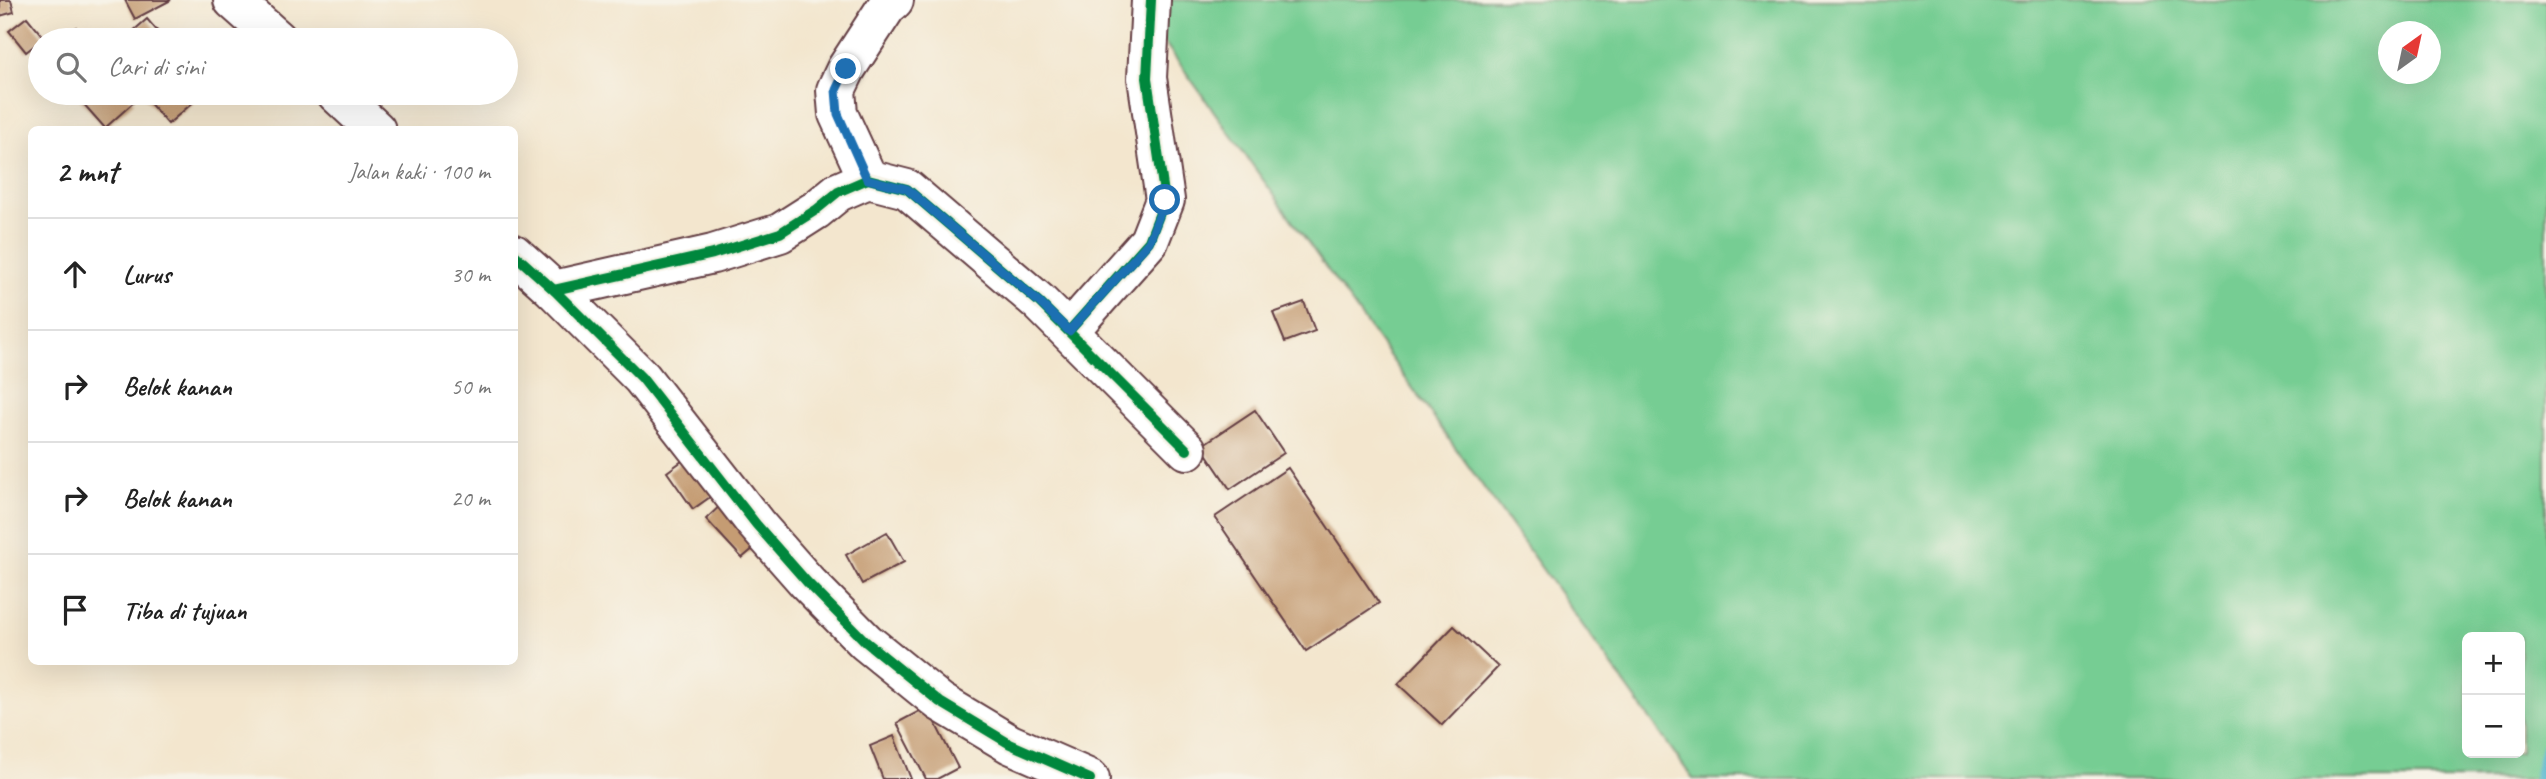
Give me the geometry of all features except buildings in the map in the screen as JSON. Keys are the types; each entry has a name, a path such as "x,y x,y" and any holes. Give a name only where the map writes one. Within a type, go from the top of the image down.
{"street":[{"path":"233,0 264,28"},
{"path":"867,179 838,114 836,90 846,69 887,6 894,0"},
{"path":"1069,331 1149,242 1165,200 1147,78 1151,0"},
{"path":"349,105 372,126"},
{"path":"554,290 713,254 780,233 838,192 867,179 907,189 1039,302 1187,450"},
{"path":"518,258 642,378 756,524 807,582 866,642 952,709 1010,744 1090,779"}],"green space":[{"path":"1134,0 2546,0 2546,779 1693,779"}],"waterway":[{"path":"2538,779 2546,747"}],"cycle path":[{"path":"1069,331 1149,241 1165,200 1147,78 1151,0"},
{"path":"554,290 713,254 780,233 838,192 868,179 907,189 1039,302 1187,450"},
{"path":"518,258 642,378 756,524 807,582 866,642 940,702 1010,744 1090,779"}],"route":[{"path":"846,69 836,90 838,114 867,179 907,189 1069,331 1149,242 1165,200"}]}
